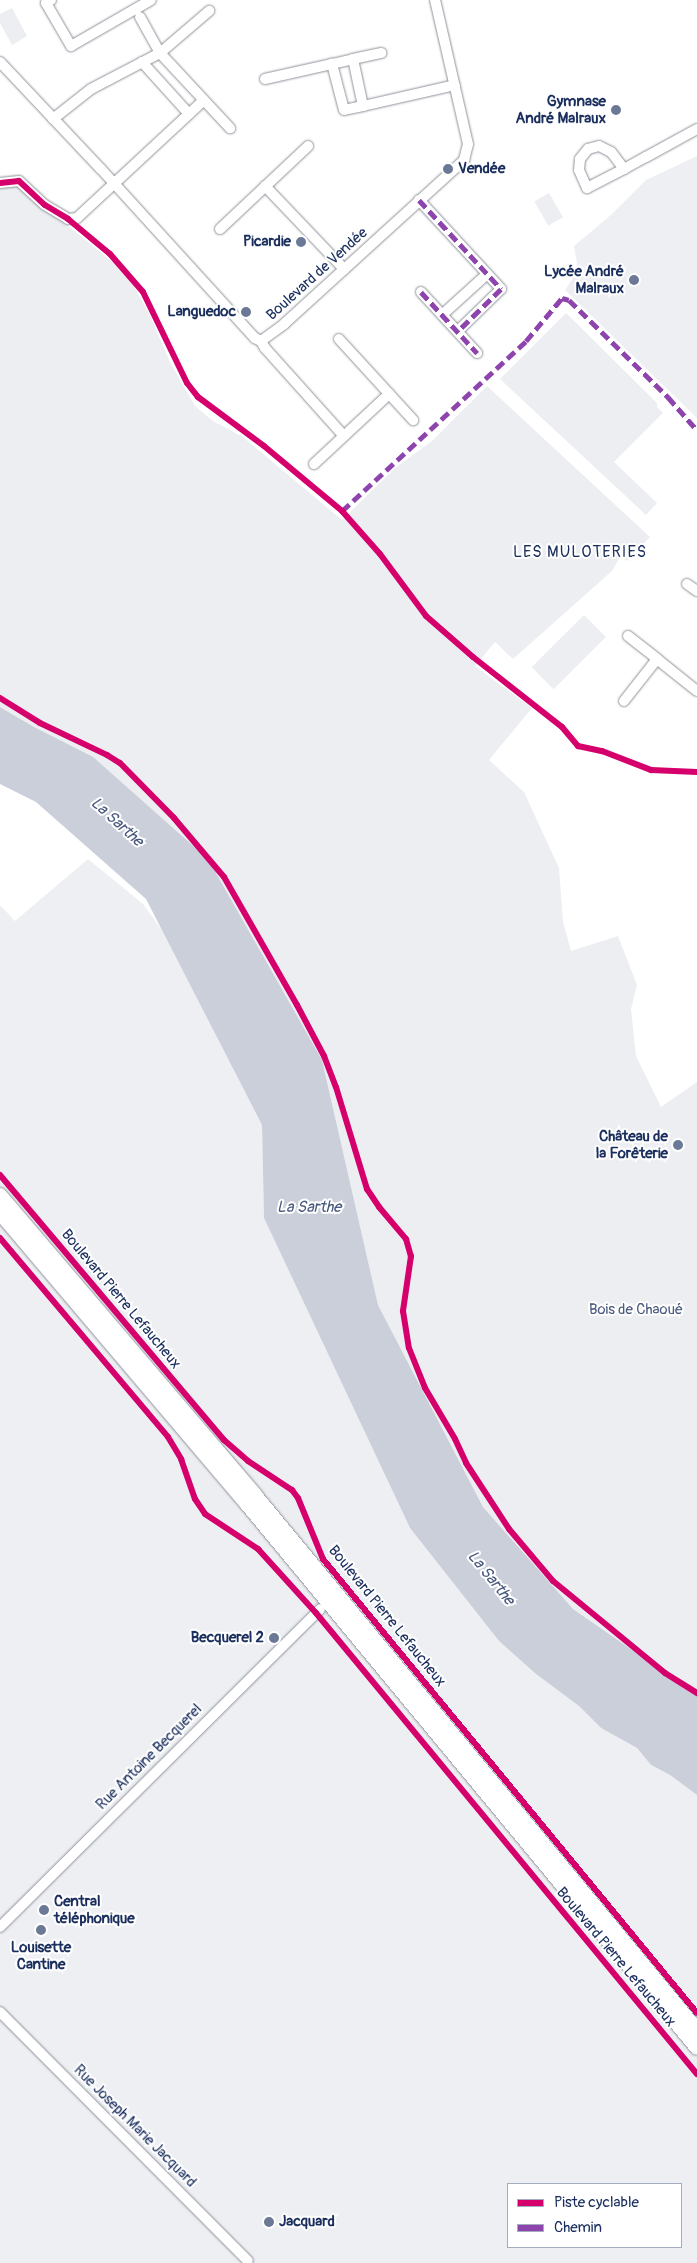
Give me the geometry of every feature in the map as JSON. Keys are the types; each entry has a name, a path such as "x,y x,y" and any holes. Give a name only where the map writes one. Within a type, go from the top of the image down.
{"main road":[{"name":"Boulevard Pierre Lefaucheux","path":"0,1196 250,1499 697,2048"},
{"name":"Boulevard Pierre Lefaucheux","path":"0,1213 250,1499 697,2030"}],"street":[{"path":"51,0 46,3 71,46 151,0"},
{"path":"435,0 438,15"},
{"name":"Boulevard de Vendée","path":"0,62 115,184 254,338 261,340 266,339 284,324 464,160 468,144 438,15 441,0"},
{"path":"53,119 91,89 160,53 209,11"},
{"path":"140,17 160,53 230,128"},
{"path":"265,79 381,53"},
{"path":"353,59 364,106"},
{"path":"142,62 189,114"},
{"path":"332,64 344,110 455,85"},
{"path":"0,183 19,181 44,205 68,220 83,215 204,100"},
{"path":"624,168 610,152 599,146 588,149 580,159 579,170 587,188 697,130"},
{"path":"220,229 308,146"},
{"path":"265,186 344,269"},
{"path":"420,200 501,289 458,331"},
{"path":"442,315 487,274"},
{"path":"420,292 458,331 477,354"},
{"path":"339,339 413,420"},
{"path":"261,340 265,348 344,436"},
{"path":"314,464 389,394"},
{"path":"687,584 697,591"},
{"path":"628,636 697,691"},
{"path":"624,701 657,659"},
{"name":"Rue Antoine Becquerel","path":"0,1927 320,1609"},
{"name":"Rue Joseph Marie Jacquard","path":"0,2012 248,2260"}],"shaded area":[{"name":"Lycée André Malraux","path":"697,156 697,418 565,290 578,270 574,246 612,214 646,180"},
{"path":"88,859 143,904 162,930 262,1125 264,1218 410,1528 499,1641 536,1674 579,1706 601,1728 637,1748 651,1765 670,1775 697,1795 697,2263 0,2263 0,905 15,921"}],"green space":[{"path":"12,8 27,36 12,45 0,23 0,14"},
{"name":"Bois de Chaoué","path":"10,178 127,274 149,313 170,362 195,406 213,421 243,437 342,520 395,468 432,441 487,386 650,537 627,561 620,557 612,571 513,659 495,642 475,666 532,708 489,760 524,792 559,868 563,922 571,951 618,936 637,985 631,1009 636,1056 661,1107 697,1082 697,1695 573,1609 483,1507 378,1305 322,1060 34,727 0,707 0,179"},
{"path":"549,193 563,217 548,226 534,202"},
{"path":"566,313 657,403 657,407 663,413 614,462 657,503 646,515 500,379"},
{"path":"584,615 606,637 554,689 532,667"},
{"path":"168,1412 246,1503 228,1512 209,1510"},
{"path":"215,1449 245,1462 255,1478 255,1495 271,1487 282,1486 297,1499 318,1556 323,1578"},
{"path":"246,1503 290,1556 267,1547 250,1534 247,1528"}],"water":[{"name":"La Sarthe","path":"0,707 34,727 93,757 208,859 322,1060 378,1305 483,1507 573,1609 697,1695 697,1795 670,1775 651,1765 637,1748 601,1728 579,1706 536,1674 499,1641 410,1528 264,1218 262,1125 146,899 36,802 0,784"}],"marked path":[{"path":"419,200 501,289 458,331"},
{"path":"421,292 477,353"},
{"path":"342,511 526,341 562,298 569,300 668,397 697,430"}],"cycle path":[{"path":"0,183 19,181 45,205 68,219 110,254 143,292 187,383 198,397 264,446 342,511 380,554 426,616 473,657 562,727 578,746 602,751 651,770 697,772"},
{"path":"0,698 40,723 120,763 174,818 224,877 324,1056 336,1087 367,1189 379,1207 406,1239 411,1256 403,1311 409,1348 425,1388 455,1439 466,1463 509,1529 553,1581 665,1673 697,1693"},
{"path":"0,1175 224,1440 248,1461 292,1490 298,1498 323,1559 697,2013"},
{"path":"0,1238 168,1437 181,1459 195,1499 205,1514 258,1549 316,1613 697,2074"}],"place":[{"name":"Gymnase André Malraux","path":"616,110"},
{"name":"Vendée","path":"448,169"},
{"name":"Picardie","path":"301,242"},
{"name":"Lycée André Malraux","path":"634,280"},
{"name":"Languedoc","path":"246,312"},
{"name":"Château de la Forêterie","path":"678,1145"},
{"name":"Becquerel 2","path":"274,1638"},
{"name":"Central téléphonique","path":"44,1910"},
{"name":"Louisette Cantine","path":"41,1930"},
{"name":"Jacquard","path":"269,2222"}],"district":[{"name":"LES MULOTERIES","path":"580,552"}]}
